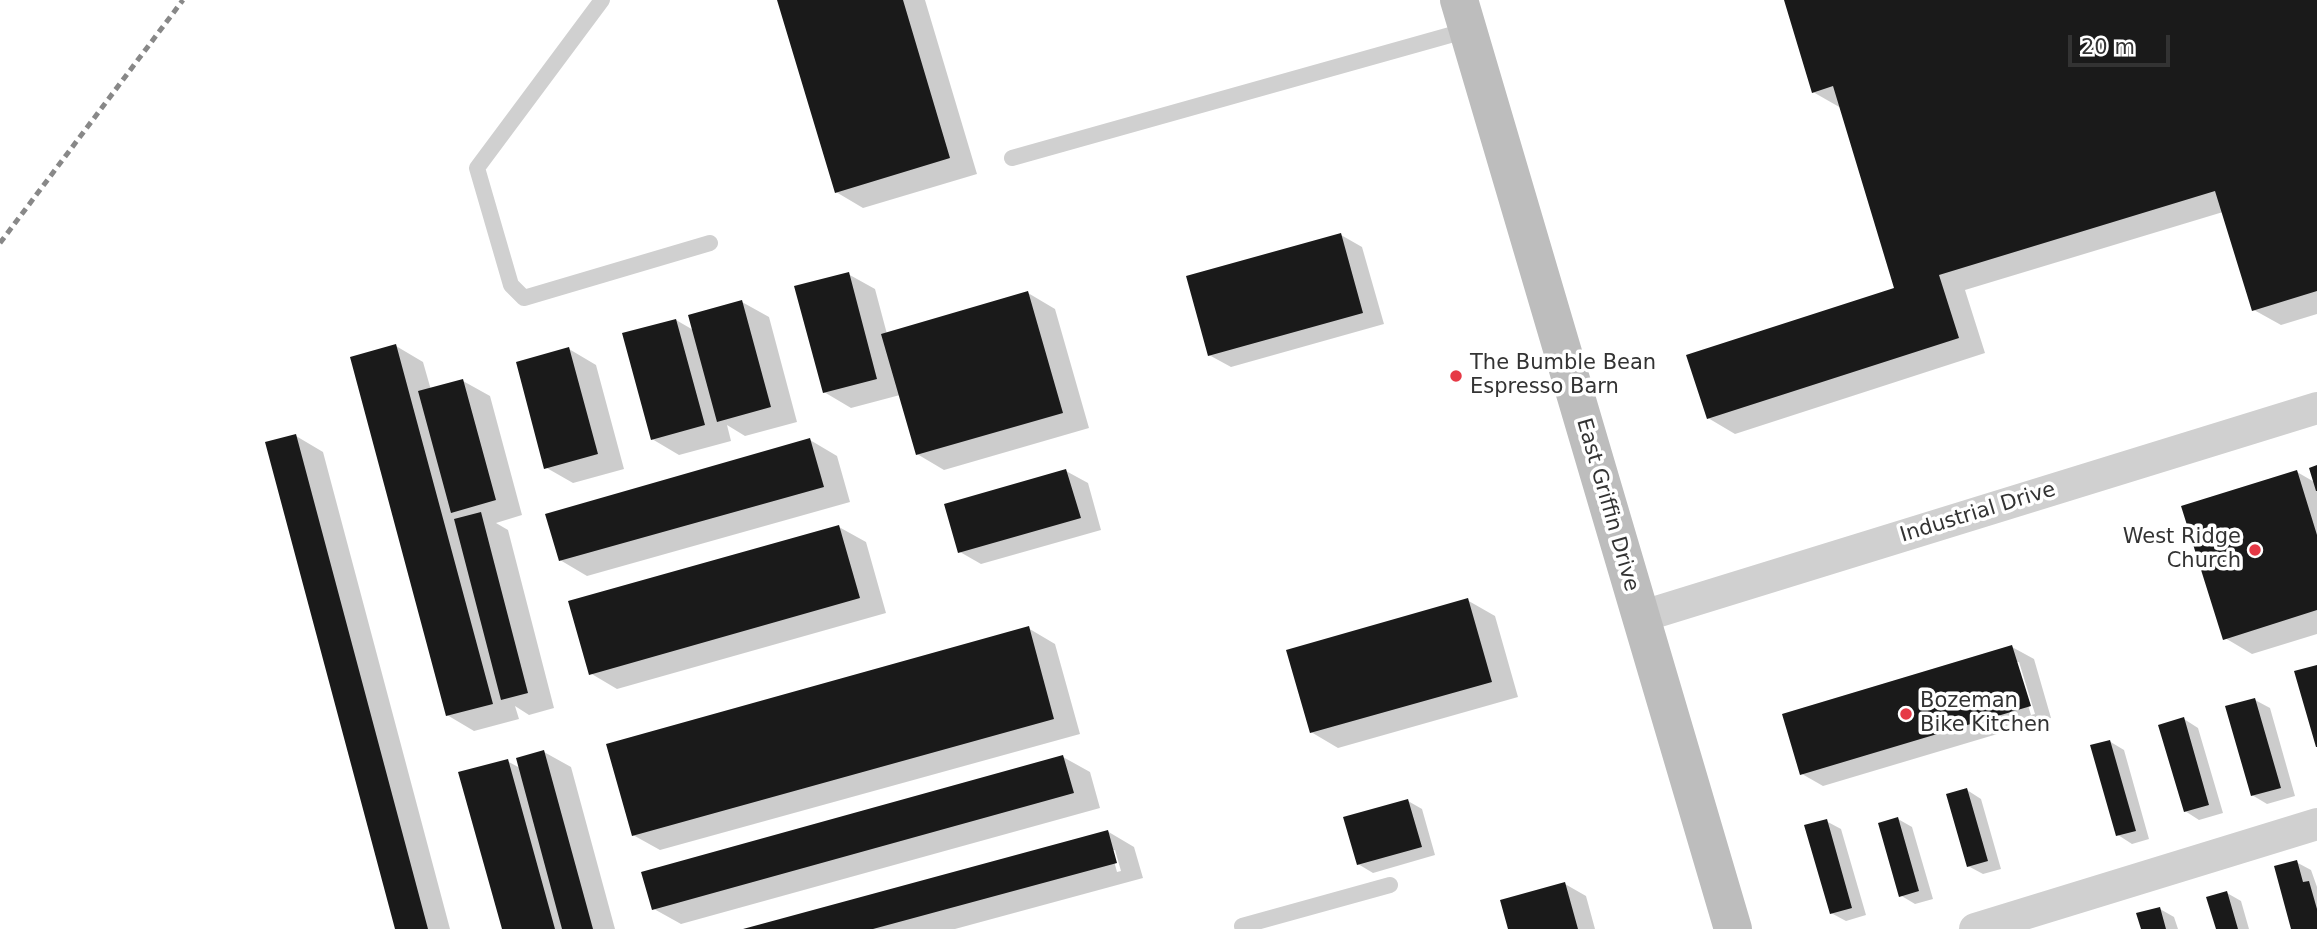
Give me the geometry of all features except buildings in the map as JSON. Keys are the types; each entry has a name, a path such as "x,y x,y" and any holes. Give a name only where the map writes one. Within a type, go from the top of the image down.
{"main road":[{"name":"East Griffin Drive","path":"1464,15 1733,929"}],"street":[{"name":"Industrial Drive","path":"1640,617 2317,408"},
{"path":"1975,929 2317,824"}],"lane":[{"path":"602,0 477,168 511,285 524,298 710,243"},
{"path":"1012,158 1464,15"},
{"path":"1239,928 1390,885"}],"railway":[{"path":"0,243 183,0"}],"place":[{"name":"The Bumble Bean Espresso Barn","path":"1456,376"},
{"name":"West Ridge Church","path":"2255,550"},
{"name":"Bozeman Bike Kitchen","path":"1906,714"}]}
